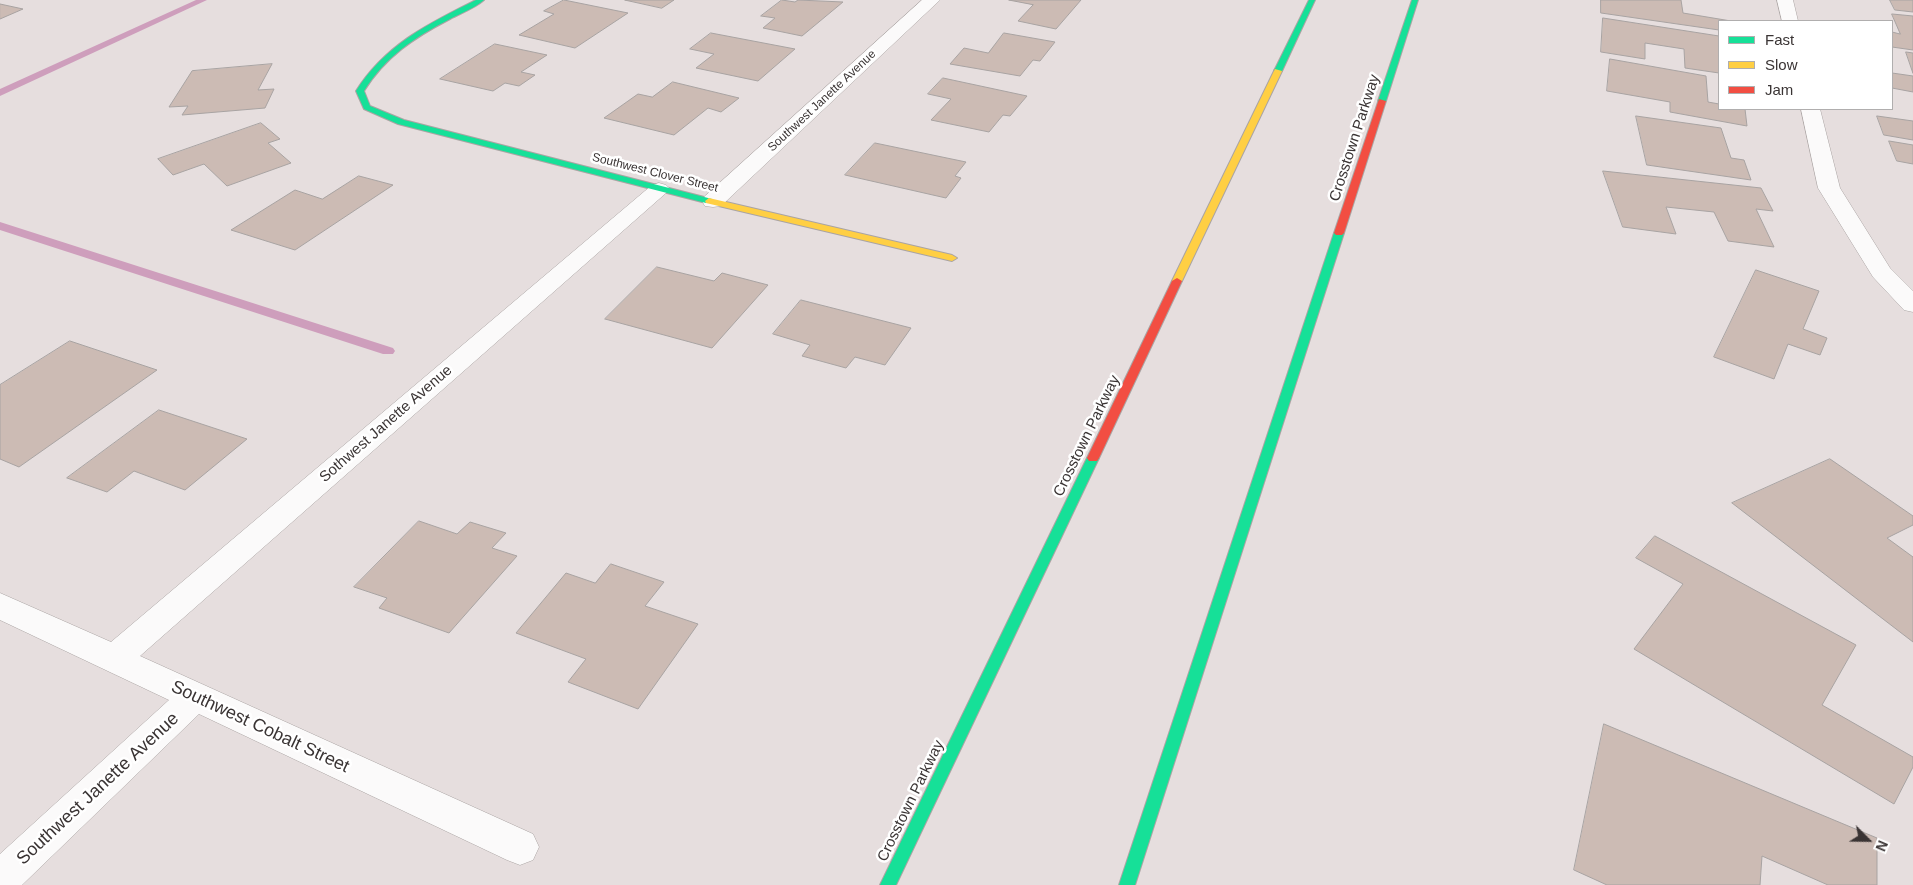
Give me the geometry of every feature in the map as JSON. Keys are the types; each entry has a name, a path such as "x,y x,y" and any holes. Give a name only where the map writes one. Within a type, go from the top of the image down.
{"main road":[{"name":"Southwest Clover Street","path":"480,0 390,53 373,69 361,86 359,96 364,105 401,122 659,189 952,258"},
{"name":"Crosstown Parkway","path":"888,885 1312,0"},
{"name":"Crosstown Parkway","path":"1127,885 1416,0"}],"street":[{"name":"Southwest Janette Avenue","path":"713,201 932,0"},
{"path":"1784,0 1790,20"},
{"path":"1810,110 1829,188 1881,272 1913,305"},
{"name":"Sothwest Janette Avenue","path":"114,659 659,189"},
{"name":"Southwest Cobalt Street","path":"0,606 520,847"},
{"name":"Southwest Janette Avenue","path":"0,880 195,697"}],"building":[{"path":"564,0 628,13 575,48 519,35 554,14 544,11"},
{"path":"625,0 674,0 662,8"},
{"path":"782,0 795,2 798,0 843,2 802,36 763,28 775,18 761,16"},
{"path":"1009,0 1081,0 1056,29 1018,21 1033,5"},
{"path":"1601,0 1681,0 1683,13 1725,20 1718,20 1718,30 1601,13"},
{"path":"1890,0 1913,0 1913,12 1895,10"},
{"path":"0,4 23,9 0,19"},
{"path":"1892,14 1913,16 1913,50 1893,47 1893,32 1900,34"},
{"path":"1603,18 1718,36 1718,73 1685,68 1684,49 1645,43 1645,59 1601,52"},
{"path":"711,33 795,49 758,81 696,68 714,54 690,49"},
{"path":"1004,33 1055,42 1040,61 1033,60 1020,76 950,64 964,48 988,53"},
{"path":"495,44 547,55 521,72 535,75 519,86 505,83 493,91 440,79"},
{"path":"1906,52 1913,53 1913,73"},
{"path":"1610,59 1706,76 1708,102 1718,104 1718,110 1745,110 1747,126 1670,112 1670,102 1607,91"},
{"path":"272,64 258,90 274,89 265,108 182,115 188,106 169,107 192,71"},
{"path":"1893,73 1913,76 1913,92 1893,88"},
{"path":"943,78 1027,96 1010,116 1003,115 989,132 931,120 951,99 928,94"},
{"path":"673,82 739,98 721,112 708,108 674,135 604,118 638,94 652,97"},
{"path":"1636,116 1721,128 1731,158 1744,160 1751,180 1647,165"},
{"path":"1877,116 1913,121 1913,140 1884,135"},
{"path":"261,123 280,139 268,143 291,163 227,186 204,164 173,175 158,159"},
{"path":"1889,141 1913,145 1913,164 1897,161"},
{"path":"875,143 966,162 955,176 961,178 946,198 845,175"},
{"path":"1603,171 1761,188 1773,211 1756,209 1774,247 1728,241 1714,212 1666,207 1676,234 1623,227"},
{"path":"359,176 393,185 295,250 231,230 295,190 322,199"},
{"path":"657,267 714,281 722,273 768,285 712,348 605,319"},
{"path":"1756,270 1819,291 1803,329 1827,338 1820,355 1788,344 1774,379 1714,357"},
{"path":"801,300 911,328 885,365 855,357 846,368 802,356 810,345 773,334"},
{"path":"70,341 157,370 19,467 0,459 0,385"},
{"path":"159,410 247,439 185,490 134,471 107,492 67,478"},
{"path":"1830,459 1913,516 1913,525 1887,538 1913,557 1913,642 1732,503"},
{"path":"419,521 457,534 470,522 506,533 492,548 517,556 449,633 379,608 387,598 354,587"},
{"path":"1655,536 1856,645 1822,705 1913,757 1913,767 1894,804 1634,649 1683,584 1636,558"},
{"path":"611,564 664,582 645,606 698,624 638,709 568,682 586,659 516,633 566,573 595,583"},
{"path":"1604,724 1877,838 1877,885 1828,885 1762,856 1760,885 1607,885 1574,870"}],"waterway":[{"path":"0,93 203,0"},
{"path":"0,226 388,351"}],"traffic: fast":[{"path":"481,0 413,37 383,61 370,75 360,91 367,107 401,122 709,201"},
{"path":"1278,71 1312,0"},
{"path":"1382,101 1415,0"},
{"path":"1127,885 1339,233"},
{"path":"888,885 1093,458"}],"traffic: slow":[{"path":"1177,281 1278,71"},
{"path":"709,201 952,258"}],"traffic: jam":[{"path":"1339,233 1382,101"},
{"path":"1093,458 1177,281"}]}
